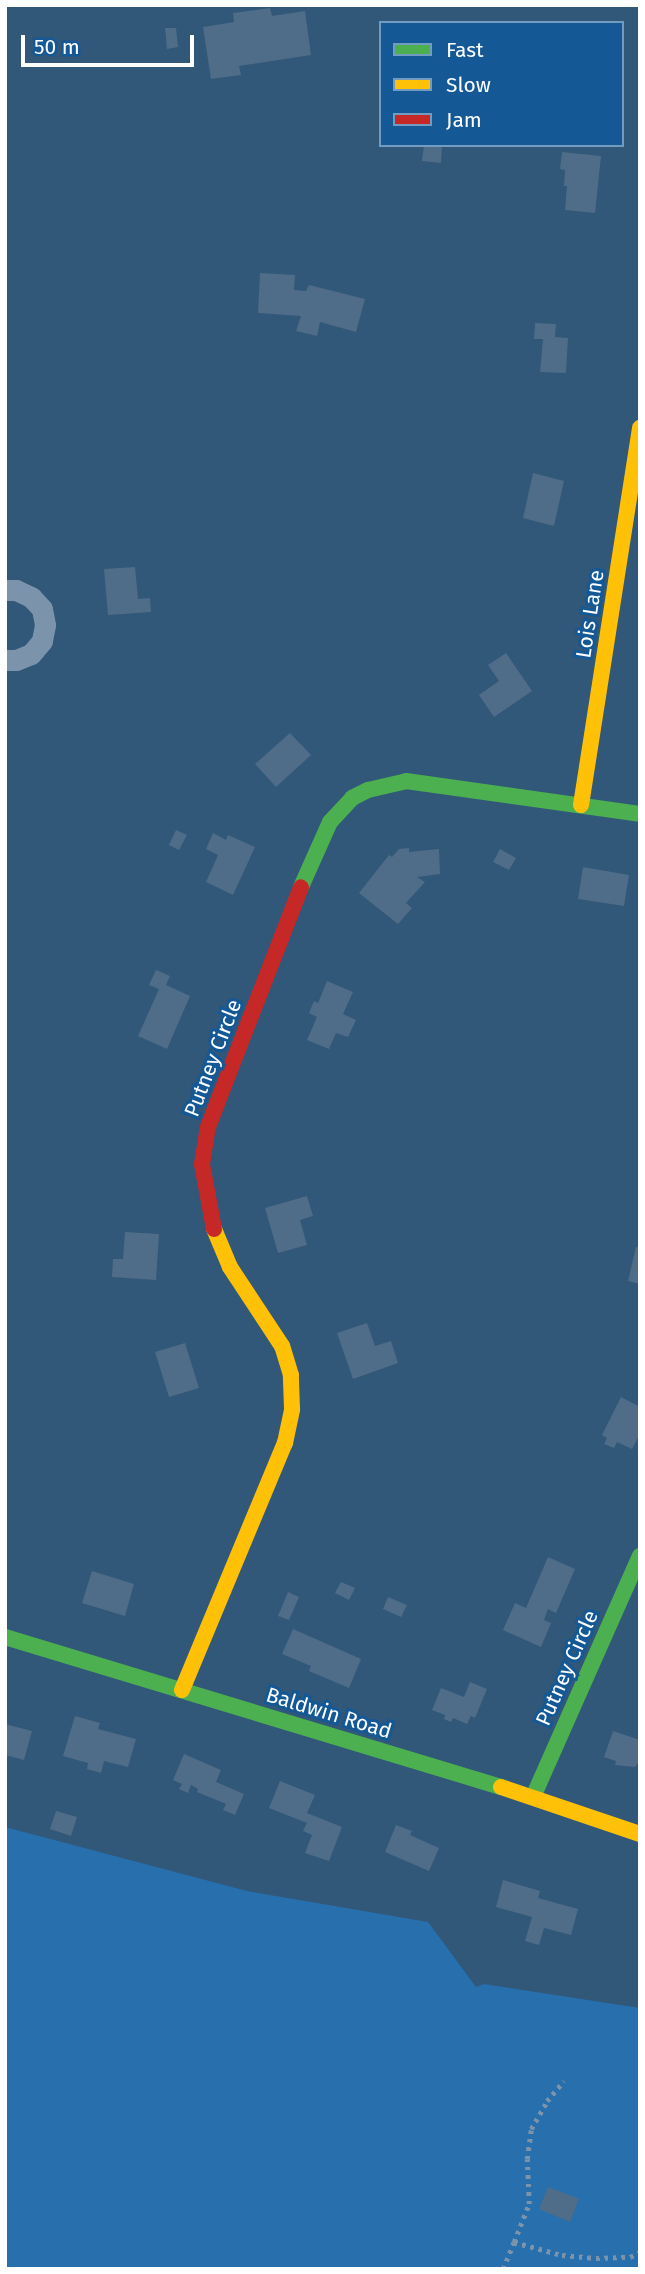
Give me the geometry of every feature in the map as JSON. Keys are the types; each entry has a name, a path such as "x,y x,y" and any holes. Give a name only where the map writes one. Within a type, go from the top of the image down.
{"street":[{"name":"Lois Lane","path":"581,805 640,428"},
{"path":"5,590 16,590 31,597 42,609 46,625 42,641 31,654 16,660 5,660"},
{"name":"Putney Circle","path":"182,1690 285,1443 292,1409 291,1376 282,1346 230,1267 214,1230 202,1164 208,1127 318,843 330,822 352,798 368,790 406,781 640,814"},
{"name":"Putney Circle","path":"533,1797 640,1556"},
{"name":"Baldwin Road","path":"5,1637 533,1797 640,1833"}],"path":[{"path":"503,2269 529,2204 527,2159 531,2129 547,2101 564,2081"},
{"path":"514,2242 562,2255 585,2257 630,2257 640,2252"}],"shaded area":[{"path":"5,1827 247,1891 428,1922 476,1987 484,1984 640,2008 640,2269 5,2269"}],"building":[{"path":"270,8 272,16 305,11 311,55 239,66 241,75 211,79 203,27 234,22 233,13"},
{"path":"165,28 176,28 178,47 167,49"},
{"path":"424,147 442,147 441,163 422,161"},
{"path":"562,152 601,156 595,213 565,210 567,186 564,186 565,170 560,169"},
{"path":"260,273 295,275 294,290 306,291 309,285 365,299 356,332 320,322 317,336 296,331 301,316 258,313"},
{"path":"535,323 556,324 555,337 568,338 566,373 540,372 543,339 534,339"},
{"path":"533,473 564,481 554,526 523,518"},
{"path":"135,567 138,599 150,598 151,612 108,615 104,569"},
{"path":"506,653 532,691 494,717 479,695 499,681 488,665"},
{"path":"290,733 311,755 276,787 255,764"},
{"path":"176,830 187,835 179,850 169,845"},
{"path":"213,833 226,840 228,835 255,847 233,895 206,882 218,855 206,849"},
{"path":"409,848 409,852 439,849 440,874 417,877 425,882 406,903 412,908 398,924 359,893 389,855 392,857 399,849"},
{"path":"500,849 516,858 509,870 493,862"},
{"path":"583,867 629,875 624,906 578,899"},
{"path":"156,970 170,976 166,985 190,996 167,1049 138,1036 159,989 149,985"},
{"path":"327,981 353,992 343,1014 356,1020 348,1037 336,1033 329,1049 307,1040 317,1017 309,1013 314,1001 318,1003"},
{"path":"307,1196 313,1216 300,1220 307,1245 278,1253 265,1208"},
{"path":"125,1232 159,1234 156,1280 112,1277 113,1259 123,1259"},
{"path":"636,1247 640,1248 640,1284 628,1281"},
{"path":"367,1323 375,1346 391,1341 398,1363 353,1379 337,1333"},
{"path":"185,1343 199,1388 169,1397 155,1352"},
{"path":"621,1397 640,1407 640,1434 632,1449 617,1442 614,1448 604,1444 607,1438 602,1435"},
{"path":"548,1557 575,1569 556,1613 548,1609 544,1620 551,1623 541,1647 503,1630 515,1603 526,1608"},
{"path":"92,1571 134,1584 125,1616 82,1603"},
{"path":"341,1582 355,1588 349,1600 335,1593"},
{"path":"288,1592 299,1597 289,1620 278,1616"},
{"path":"388,1597 407,1605 401,1617 383,1609"},
{"path":"293,1629 361,1659 349,1688 309,1671 311,1666 282,1654"},
{"path":"470,1682 487,1689 475,1718 471,1716 467,1724 453,1718 451,1722 444,1719 445,1715 432,1710 441,1688 464,1697"},
{"path":"75,1716 100,1723 98,1729 136,1739 128,1767 104,1761 101,1773 87,1769 88,1763 63,1756"},
{"path":"5,1724 32,1731 24,1760 5,1755"},
{"path":"613,1731 640,1740 640,1760 635,1767 615,1765 616,1761 604,1757"},
{"path":"184,1754 221,1770 216,1782 244,1794 235,1815 223,1810 226,1804 197,1792 198,1789 191,1785 188,1793 179,1789 182,1784 173,1780"},
{"path":"280,1781 315,1795 307,1813 342,1827 329,1861 305,1853 312,1835 303,1831 307,1823 269,1808"},
{"path":"56,1811 77,1817 71,1836 50,1829"},
{"path":"396,1825 412,1831 410,1835 439,1848 429,1871 385,1852"},
{"path":"503,1880 540,1891 538,1898 578,1909 571,1935 544,1928 539,1945 525,1941 532,1917 496,1907"},
{"path":"548,2187 579,2199 570,2222 539,2209"}],"traffic: fast":[{"path":"301,887 330,822 352,798 368,790 406,781 640,814"},
{"path":"533,1797 640,1556"},
{"path":"5,1637 501,1787"}],"traffic: slow":[{"path":"581,805 640,428"},
{"path":"182,1690 285,1443 292,1409 291,1375 282,1346 230,1267 214,1229"},
{"path":"501,1787 640,1834"}],"traffic: jam":[{"path":"214,1229 202,1164 208,1127 301,887"}]}
